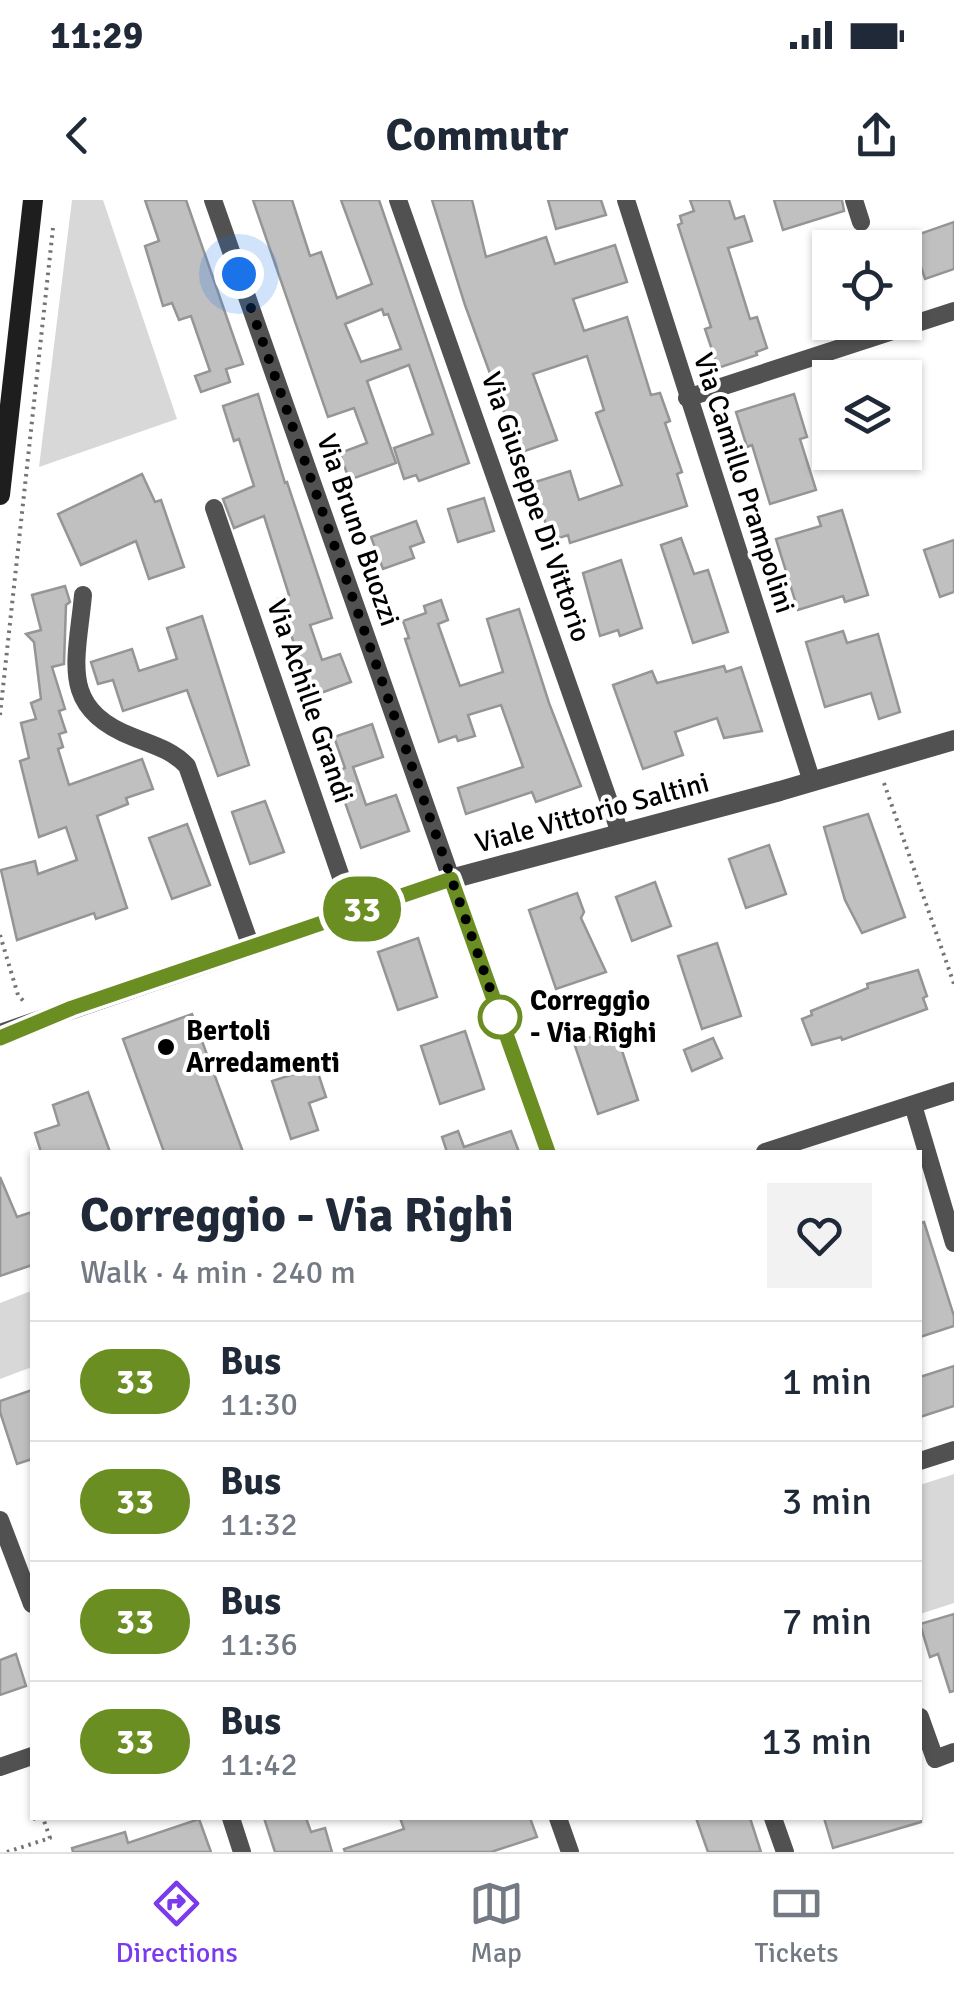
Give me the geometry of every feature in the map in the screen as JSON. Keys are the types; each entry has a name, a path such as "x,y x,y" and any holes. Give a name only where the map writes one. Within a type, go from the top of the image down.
{"main road":[{"path":"0,495 33,200"}],"street":[{"name":"Via Bruno Buozzi","path":"213,200 547,1150"},
{"name":"Via Giuseppe Di Vittorio","path":"398,200 620,833"},
{"name":"Via Camillo Prampolini","path":"626,200 812,782"},
{"path":"854,200 861,222"},
{"path":"687,398 954,311"},
{"name":"Via Achille Grandi","path":"214,508 353,912"},
{"path":"84,595 74,675 80,698 108,727 176,754 186,766 251,947"},
{"name":"Viale Vittorio Saltini","path":"15,1030 451,879 954,740"},
{"path":"0,1014 15,1030"},
{"path":"772,1150 954,1092"},
{"path":"913,1105 954,1243"},
{"path":"922,1461 954,1450"},
{"path":"0,1520 30,1599"},
{"path":"922,1723 934,1759 954,1752"},
{"path":"0,1767 30,1757"},
{"path":"232,1820 242,1852"},
{"path":"559,1820 570,1852"},
{"path":"774,1820 785,1852"}],"path":[{"path":"0,715 54,218"},
{"path":"881,774 954,984"},
{"path":"0,935 18,994 26,1004 34,1006 15,1030"},
{"path":"7,1852 50,1838 45,1820"}],"shaded area":[{"path":"72,200 103,200 177,419 39,467"},
{"path":"30,1291 30,1368 0,1379 0,1303"},
{"path":"954,1474 954,1603 922,1613 922,1484"}],"building":[{"path":"145,200 186,200 243,364 226,369 230,382 201,392 195,376 210,371 191,316 179,320 172,303 163,306 145,246 159,241"},
{"path":"253,200 292,200 310,256 321,252 337,298 372,284 341,200 379,200 469,463 419,481 416,475 404,479 394,448 433,434 409,365 367,381 396,463 349,480 340,453 367,443 354,408 328,417","holes":["382,309 384,315 388,314 401,349 361,362 345,324"]},
{"path":"432,200 472,200 486,257 546,237 555,264 615,245 627,282 573,299 584,331 627,317 651,395 660,393 670,421 665,423 682,472 677,474 687,506 570,543 568,535 550,541 535,482 570,471 579,500 622,485 596,413 604,410 587,356 533,374 557,440 519,453"},
{"path":"548,200 601,200 606,215 556,229"},
{"path":"690,200 729,200 735,219 744,216 752,241 728,248 750,319 757,317 767,348 718,368 705,329 711,327 678,225 682,223 680,216 694,211"},
{"path":"774,200 842,200 844,211 783,230"},
{"path":"954,222 954,269 925,279 922,233"},
{"path":"258,394 332,618 310,625 322,660 340,654 351,682 313,696 278,599 289,595 264,516 234,528 223,499 254,486 223,406"},
{"path":"794,394 807,437 800,439 816,490 770,504 752,445 747,447 736,412"},
{"path":"142,474 155,502 161,500 184,567 149,579 136,541 81,565 58,514"},
{"path":"484,498 494,531 458,542 448,509"},
{"path":"842,510 868,595 845,602 843,596 798,610 776,539 821,526 818,517"},
{"path":"416,521 424,542 410,547 414,558 383,569 371,537"},
{"path":"681,538 694,574 708,570 728,632 693,643 661,545"},
{"path":"954,540 954,592 940,597 924,550"},
{"path":"621,560 642,628 620,636 618,630 600,636 583,573"},
{"path":"65,586 70,602 66,605 64,664 52,667 65,709 59,711 66,732 59,734 63,747 58,749 69,785 142,759 153,789 126,798 128,804 97,816 127,908 96,919 94,913 17,940 1,870 35,861 38,874 77,860 66,827 39,837 20,761 29,758 21,723 36,719 31,703 41,699 34,642 26,634 41,630 32,595"},
{"path":"441,600 448,620 438,624 460,686 503,672 487,619 519,609 581,786 536,802 532,792 466,814 458,788 523,767 501,705 468,715 475,736 458,741 456,736 439,742 405,639 409,638 403,621 426,613 424,606"},
{"path":"202,616 249,765 218,776 187,690 123,711 113,680 98,684 91,662 132,649 139,671 177,659 167,628"},
{"path":"843,631 847,643 878,634 900,712 879,719 871,693 825,707 806,642"},
{"path":"724,666 726,672 741,667 762,731 724,738 717,718 675,732 683,755 643,769 613,685 652,671 657,683"},
{"path":"372,724 383,757 353,767 366,805 396,795 409,831 361,848 341,791 334,794 327,775 345,768 334,737"},
{"path":"265,801 284,852 250,864 232,812"},
{"path":"868,814 905,917 862,933 845,900 824,827"},
{"path":"187,824 210,885 172,899 149,838"},
{"path":"769,845 786,894 746,908 729,859"},
{"path":"655,882 671,926 632,941 616,897"},
{"path":"577,893 584,912 581,918 606,972 556,989 529,910"},
{"path":"418,938 437,997 398,1010 378,952"},
{"path":"717,943 741,1016 702,1029 678,956"},
{"path":"918,970 927,1009 842,1040 841,1037 812,1045 802,1019 812,1015 811,1011 868,988 867,984"},
{"path":"192,1014 242,1150 163,1150 123,1039"},
{"path":"615,1029 638,1100 598,1114 574,1043"},
{"path":"465,1031 484,1089 440,1104 421,1046"},
{"path":"713,1038 722,1058 692,1071 684,1050"},
{"path":"316,1067 326,1097 309,1103 318,1130 291,1139 272,1081"},
{"path":"88,1092 109,1150 40,1150 35,1133 59,1125 53,1105"},
{"path":"458,1131 464,1147 511,1131 518,1150 446,1150 442,1137"},
{"path":"0,1177 17,1217 30,1213 30,1266 0,1276"},
{"path":"922,1222 954,1326 922,1336"},
{"path":"954,1366 954,1406 922,1416 922,1376"},
{"path":"30,1391 30,1460 17,1464 0,1401"},
{"path":"954,1614 954,1691 950,1692 938,1654 930,1657 922,1623"},
{"path":"16,1654 26,1686 0,1695 0,1660"},
{"path":"199,1820 211,1852 73,1852 72,1848 125,1832 128,1843"},
{"path":"265,1820 307,1820 311,1832 325,1828 332,1852 275,1852"},
{"path":"401,1820 531,1820 537,1837 491,1852 345,1852 344,1849 404,1829"},
{"path":"697,1820 751,1820 761,1852 708,1852"},
{"path":"825,1820 921,1820 921,1822 833,1848"}],"bus line":[{"name":"33","path":"0,1038 72,1008 451,879 547,1150"}],"place":[{"name":"Correggio - Via Righi","path":"500,1017"},
{"name":"Bertoli Arredamenti","path":"166,1047"}],"route":[{"path":"239,274 500,1017"}]}
